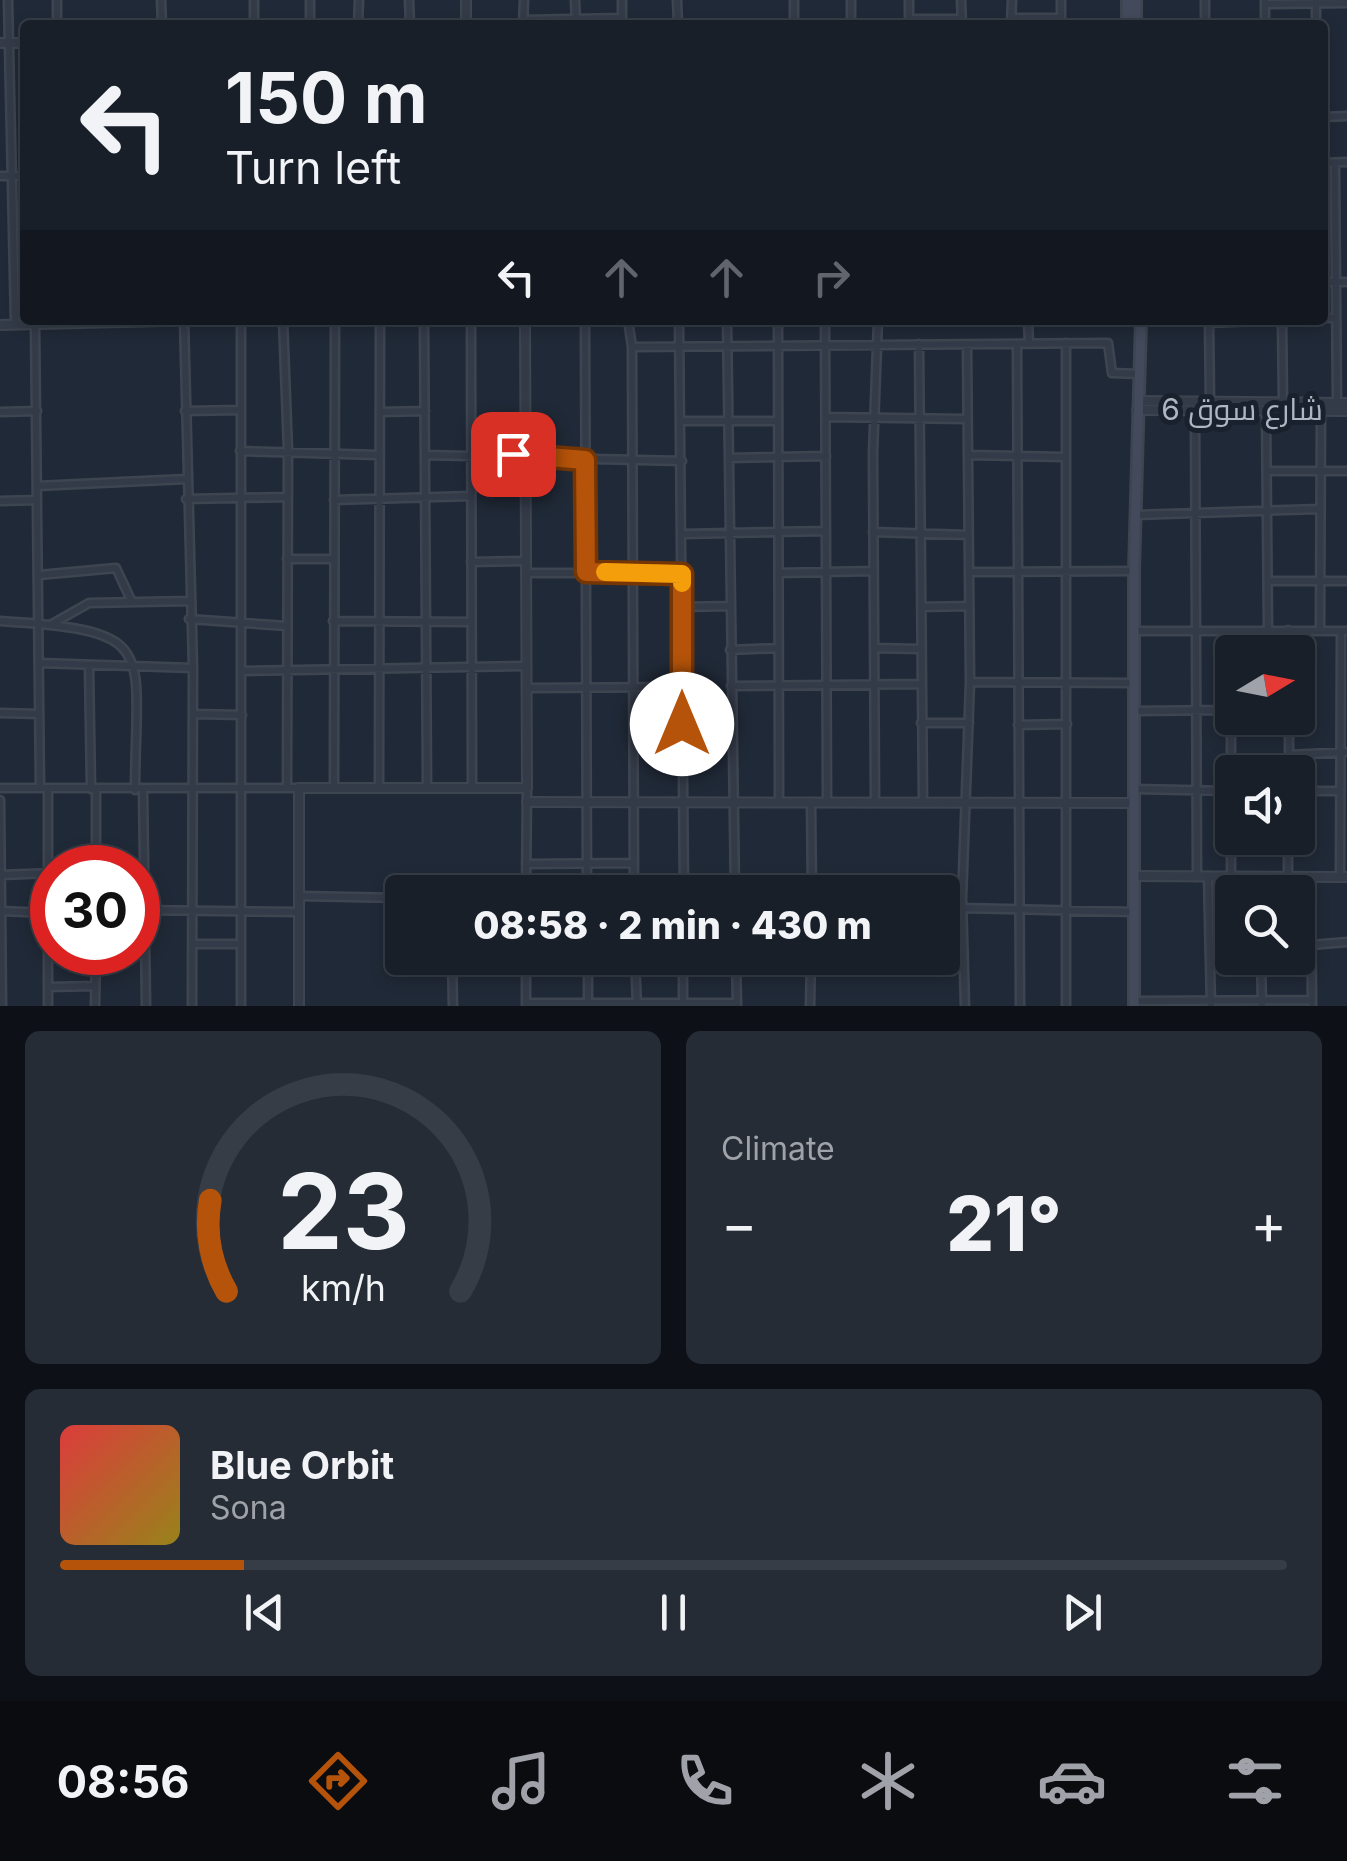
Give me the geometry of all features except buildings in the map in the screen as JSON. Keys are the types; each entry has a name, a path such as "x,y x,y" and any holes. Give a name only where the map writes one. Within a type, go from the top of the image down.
{"main road":[{"path":"1134,1003 1134,571 1141,325"}],"street":[{"path":"6,2 4,44 15,324"},
{"path":"1264,2 1347,3"},
{"path":"1328,163 1347,162"},
{"path":"1335,163 1336,318 1344,406"},
{"path":"0,176 20,176"},
{"path":"1335,209 1347,209"},
{"path":"1328,282 1347,282"},
{"path":"1328,318 1336,318"},
{"path":"0,325 20,324"},
{"path":"35,325 39,714 48,845"},
{"path":"184,325 193,668 192,1006"},
{"path":"240,1006 241,325"},
{"path":"283,325 288,450 286,788"},
{"path":"334,788 335,325"},
{"path":"378,788 380,325"},
{"path":"424,325 427,788"},
{"path":"472,325 472,788"},
{"path":"524,325 526,875"},
{"path":"584,325 587,875"},
{"path":"629,325 632,347 634,875"},
{"path":"679,325 683,421 684,875"},
{"path":"727,325 734,875"},
{"path":"778,325 779,802"},
{"path":"825,325 827,802"},
{"path":"875,802 872,571 878,325"},
{"path":"1028,325 1029,344"},
{"path":"1210,325 1210,403"},
{"path":"1279,325 1284,403"},
{"path":"632,347 778,342 1108,343 1112,374 1139,374"},
{"path":"1066,343 1066,1006"},
{"path":"919,344 923,802"},
{"path":"1017,344 1020,1006"},
{"path":"965,1006 962,899 970,682 967,345"},
{"name":"شارع سوق 6","path":"1137,406 1344,406"},
{"name":"شارع سوق 6","path":"1137,406 1321,410 1344,406"},
{"path":"185,411 240,410"},
{"path":"1195,410 1197,877"},
{"path":"1266,410 1268,630"},
{"path":"1320,630 1321,410"},
{"path":"0,412 36,411"},
{"path":"380,412 424,411"},
{"path":"828,417 966,419"},
{"path":"683,421 778,421"},
{"path":"240,451 334,450 379,456"},
{"path":"424,455 682,461"},
{"path":"969,455 1065,457"},
{"path":"729,458 826,456"},
{"path":"1267,471 1347,471"},
{"path":"37,486 186,479"},
{"path":"334,500 471,496"},
{"path":"186,499 286,497"},
{"path":"0,500 37,500"},
{"path":"1136,515 1319,509"},
{"path":"683,534 825,532"},
{"path":"873,532 968,535"},
{"path":"287,559 333,559"},
{"path":"471,562 526,560"},
{"path":"39,575 116,568 131,600"},
{"path":"778,572 872,571"},
{"path":"969,572 1134,571"},
{"path":"526,573 682,574"},
{"path":"1268,581 1347,582"},
{"path":"52,624 82,604 189,600"},
{"path":"682,606 729,606"},
{"path":"921,607 969,606"},
{"path":"0,620 52,624 118,640 136,667 140,845"},
{"path":"189,620 287,626"},
{"path":"333,621 470,622"},
{"path":"1288,630 1288,635"},
{"path":"1134,631 1344,631 1340,791 1344,877 1315,877"},
{"path":"730,650 779,648"},
{"path":"874,648 920,648"},
{"path":"39,663 193,668"},
{"path":"89,666 95,845"},
{"path":"242,671 527,666"},
{"path":"970,682 1133,683"},
{"path":"730,686 920,684"},
{"path":"527,688 682,687"},
{"path":"1133,711 1215,710"},
{"path":"0,713 39,714"},
{"path":"193,714 242,715"},
{"path":"921,723 969,723"},
{"path":"682,724 730,724"},
{"path":"1018,725 1067,724"},
{"path":"1289,735 1289,755 1343,752"},
{"path":"0,788 526,788"},
{"path":"299,788 299,1006"},
{"path":"1134,789 1215,791"},
{"path":"1315,791 1340,791"},
{"path":"0,800 2,1006"},
{"path":"526,802 1134,803"},
{"path":"812,802 812,875"},
{"path":"526,864 634,862"},
{"path":"1,875 30,874"},
{"path":"1134,876 1215,878"},
{"path":"1208,878 1211,1003"},
{"path":"299,896 385,898"},
{"path":"962,908 1134,912"},
{"path":"160,910 299,912"},
{"path":"1,911 30,912"},
{"path":"1315,945 1347,942"},
{"path":"192,944 240,944"},
{"path":"48,975 48,1006"},
{"path":"95,975 96,1006"},
{"path":"144,975 146,1006"},
{"path":"452,975 453,1006"},
{"path":"526,975 526,1004 737,1004 736,975"},
{"path":"588,975 588,1004"},
{"path":"636,975 637,1004"},
{"path":"683,975 683,1004"},
{"path":"810,1006 811,975"},
{"path":"1261,975 1262,1003"},
{"path":"1134,1003 1312,1003 1312,975"},
{"path":"48,987 95,986"}],"slow traffic":[{"path":"605,572 682,574 682,583"}],"route":[{"path":"513,454 585,460 586,572 682,574 682,724"}]}
